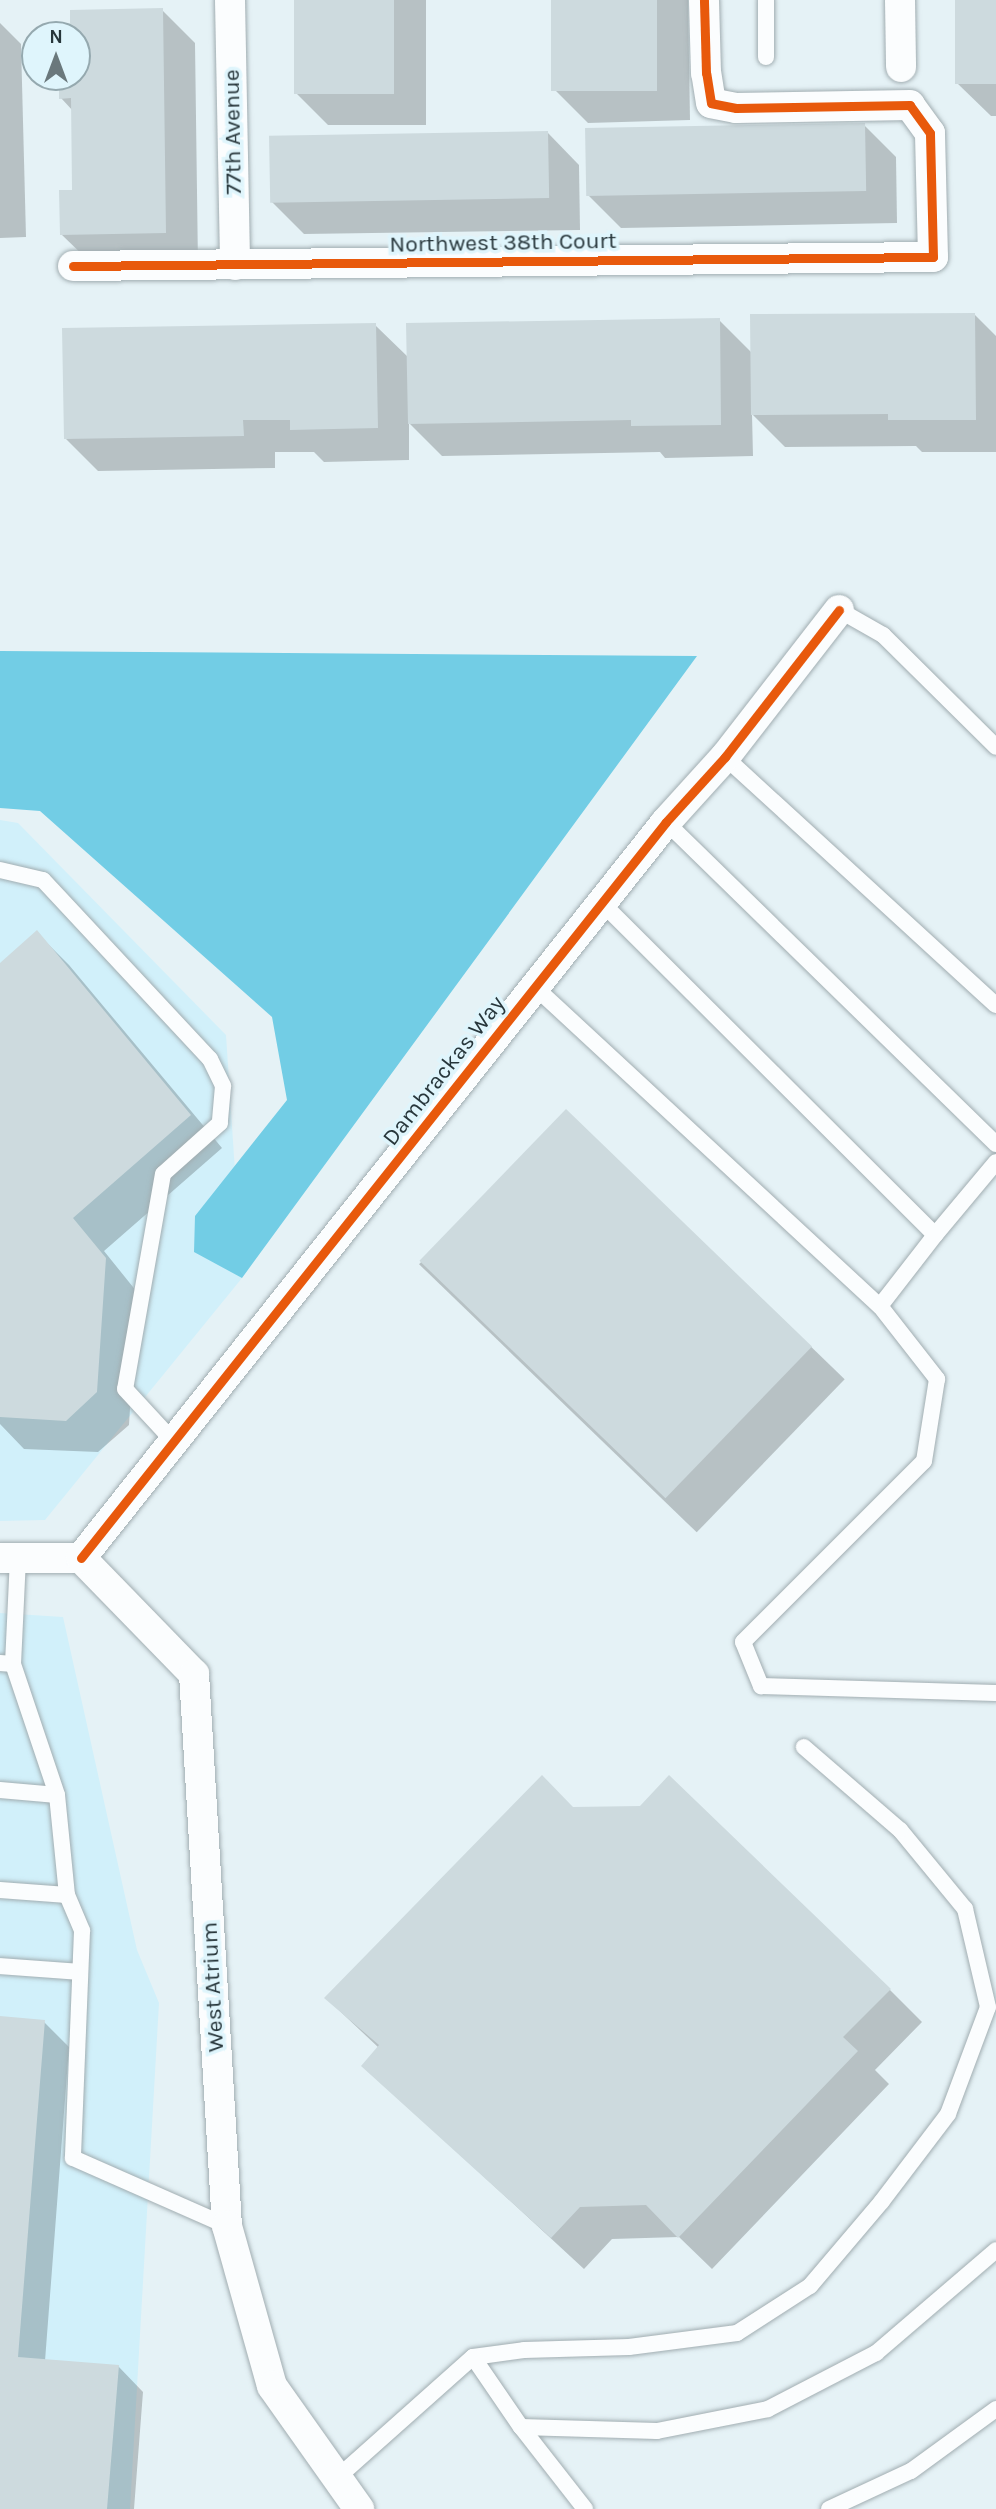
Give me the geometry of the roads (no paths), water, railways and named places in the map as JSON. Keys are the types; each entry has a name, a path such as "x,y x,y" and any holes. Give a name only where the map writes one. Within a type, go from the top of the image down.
{"street":[{"name":"77th Avenue","path":"230,0 235,265"},
{"name":"Northwest 38th Court","path":"73,266 933,257 930,133 910,105 736,108 711,103 706,73 704,0"},
{"path":"900,0 901,67"},
{"name":"Dambrackas Way","path":"81,1558 601,903 666,822 725,757 839,610"},
{"path":"9,1558 81,1558"},
{"name":"West Atrium","path":"81,1558 194,1674 227,2226 272,2386 359,2509"}],"lane":[{"path":"766,0 766,57"},
{"path":"839,610 883,635 996,747"},
{"path":"725,757 996,1005"},
{"path":"666,822 996,1143"},
{"path":"0,870 43,880 210,1059 223,1086 220,1123 163,1174 125,1389 174,1441"},
{"path":"601,903 935,1235"},
{"path":"535,987 880,1307 937,1379 924,1461 743,1642 761,1686 996,1693"},
{"path":"880,1307 996,1162"},
{"path":"9,1558 7,1663 57,1795 67,1895 82,1931 73,2158 227,2226"},
{"path":"337,2478 473,2357 524,2350 629,2347 737,2333 810,2286 882,2201 948,2114 988,2007 965,1909 900,1830 804,1747"},
{"path":"0,1790 57,1795"},
{"path":"0,1890 67,1895"},
{"path":"0,1966 80,1972"},
{"path":"521,2427 657,2431 768,2409 876,2353 996,2250"},
{"path":"473,2357 521,2427 585,2509"},
{"path":"829,2509 912,2471 996,2409"}],"water":[{"path":"0,651 697,656 242,1278 194,1252 195,1216 287,1100 272,1017 40,811 0,808"}]}
